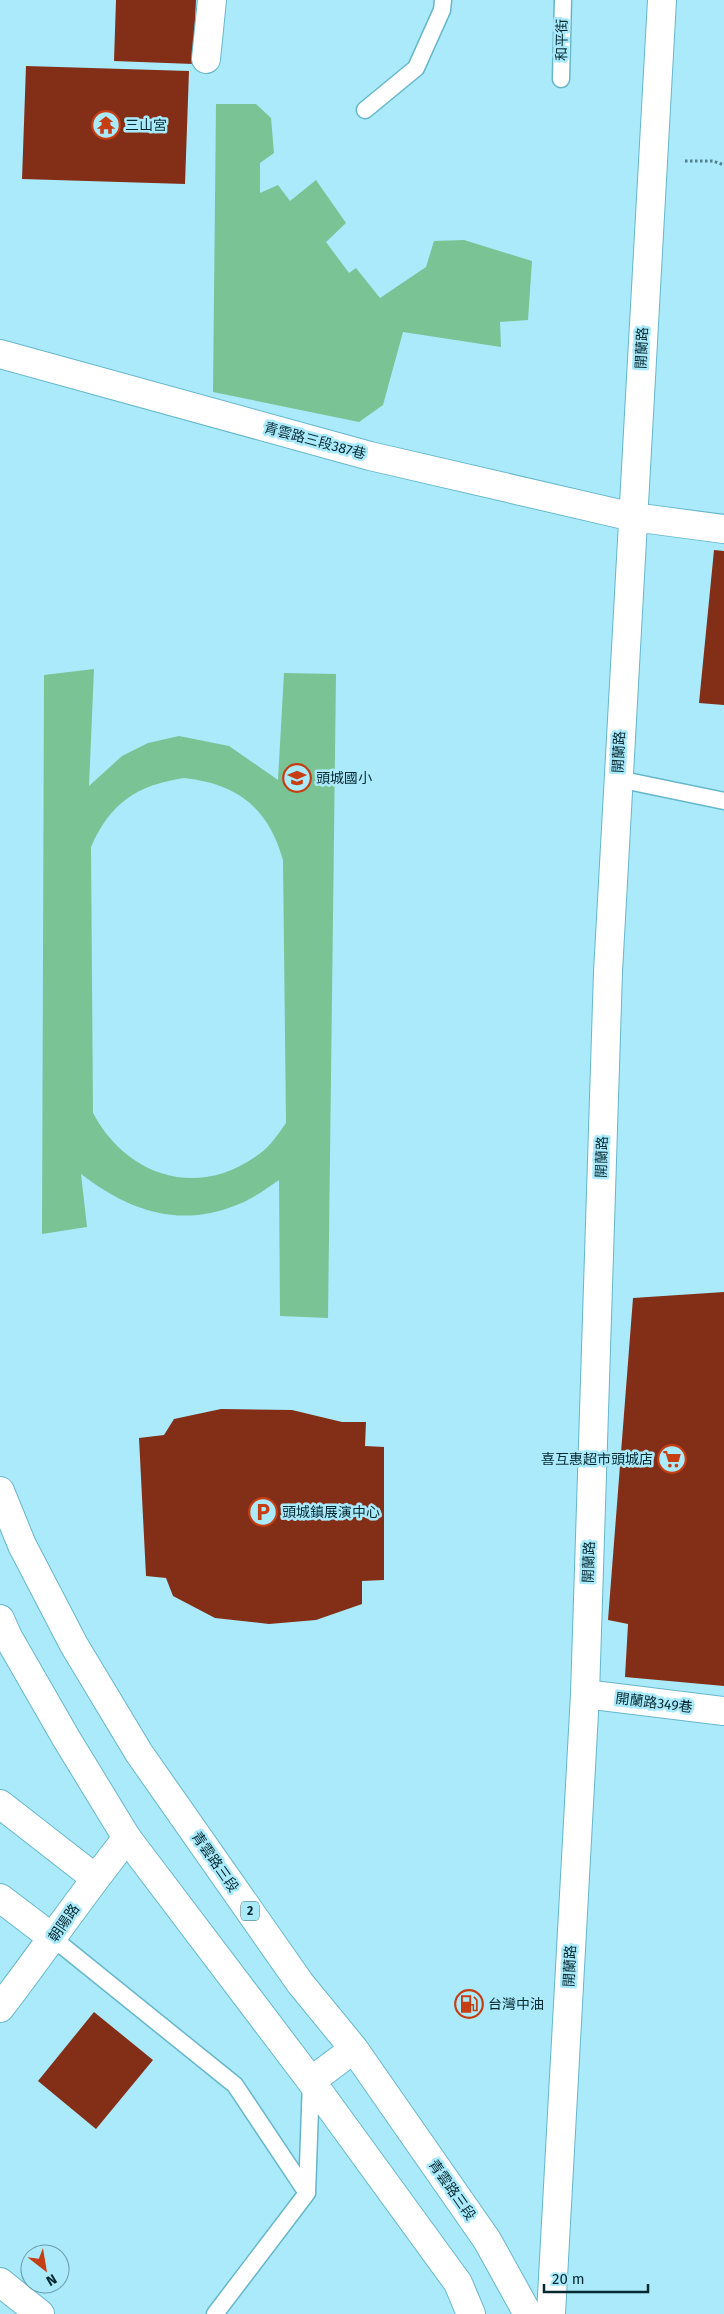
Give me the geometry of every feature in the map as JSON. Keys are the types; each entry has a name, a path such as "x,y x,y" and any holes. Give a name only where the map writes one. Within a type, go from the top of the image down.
{"street":[{"path":"206,59 212,0"},
{"name":"開蘭路","path":"551,2314 585,1694 608,982 662,0"},
{"name":"青雲路三段387巷","path":"0,354 370,456 633,517 724,529"},
{"name":"青雲路三段","path":"0,1491 22,1545 74,1645 139,1753 300,1983 354,2049 487,2240 528,2314"},
{"path":"0,1618 8,1637 66,1738 127,1838 311,2081 458,2284 471,2314"},
{"name":"開蘭路349巷","path":"585,1694 724,1711"},
{"path":"0,1804 95,1878"},
{"name":"朝陽路","path":"0,2008 54,1939 95,1878 127,1838"},
{"path":"0,1898 54,1939"},
{"path":"311,2081 354,2049"},
{"path":"0,2282 40,2314"}],"lane":[{"path":"366,110 416,68 442,10 443,0"},
{"name":"和平街","path":"561,79 563,0"},
{"path":"618,779 724,801"},
{"path":"54,1939 235,2085 307,2193"},
{"path":"215,2314 307,2193 311,2081"}],"path":[{"path":"652,160 713,161 724,165"}],"green space":[{"path":"216,104 256,104 271,118 274,153 260,163 260,193 278,185 290,201 316,180 346,223 326,242 349,273 356,268 380,298 426,267 434,241 464,240 532,261 528,320 500,322 501,347 403,332 383,405 359,422 213,392"},
{"path":"94,669 89,786 122,756 148,743 179,736 229,746 278,780 284,673 336,674 328,1318 280,1316 279,1180 239,1204 196,1215 176,1215 156,1212 118,1198 81,1174 87,1227 42,1234 44,675","holes":["184,778 220,786 248,801 269,826 283,860 286,1123 264,1150 232,1170 209,1177 186,1178 164,1174 143,1165 124,1152 107,1134 93,1113 91,847 107,819 116,808 139,791 167,781"]}],"building":[{"path":"116,0 196,0 193,64 114,61"},
{"name":"三山宮","path":"26,66 189,71 185,184 22,179"},
{"path":"714,550 724,551 724,705 699,703"},
{"name":"喜互惠超市頭城店","path":"724,1292 724,1686 625,1677 628,1624 608,1620 633,1298"},
{"name":"頭城鎮展演中心","path":"221,1409 292,1410 342,1422 366,1422 365,1446 384,1447 384,1580 362,1581 362,1604 316,1620 269,1624 215,1618 173,1596 166,1578 146,1576 139,1438 164,1435 174,1419"},
{"path":"94,2012 153,2060 96,2129 38,2081"}],"place":[{"name":"三山宮","path":"106,125"},
{"name":"頭城國小","path":"297,778"},
{"name":"喜互惠超市頭城店","path":"672,1459"},
{"name":"頭城鎮展演中心","path":"263,1512"},
{"name":"台灣中油","path":"469,2004"}]}
